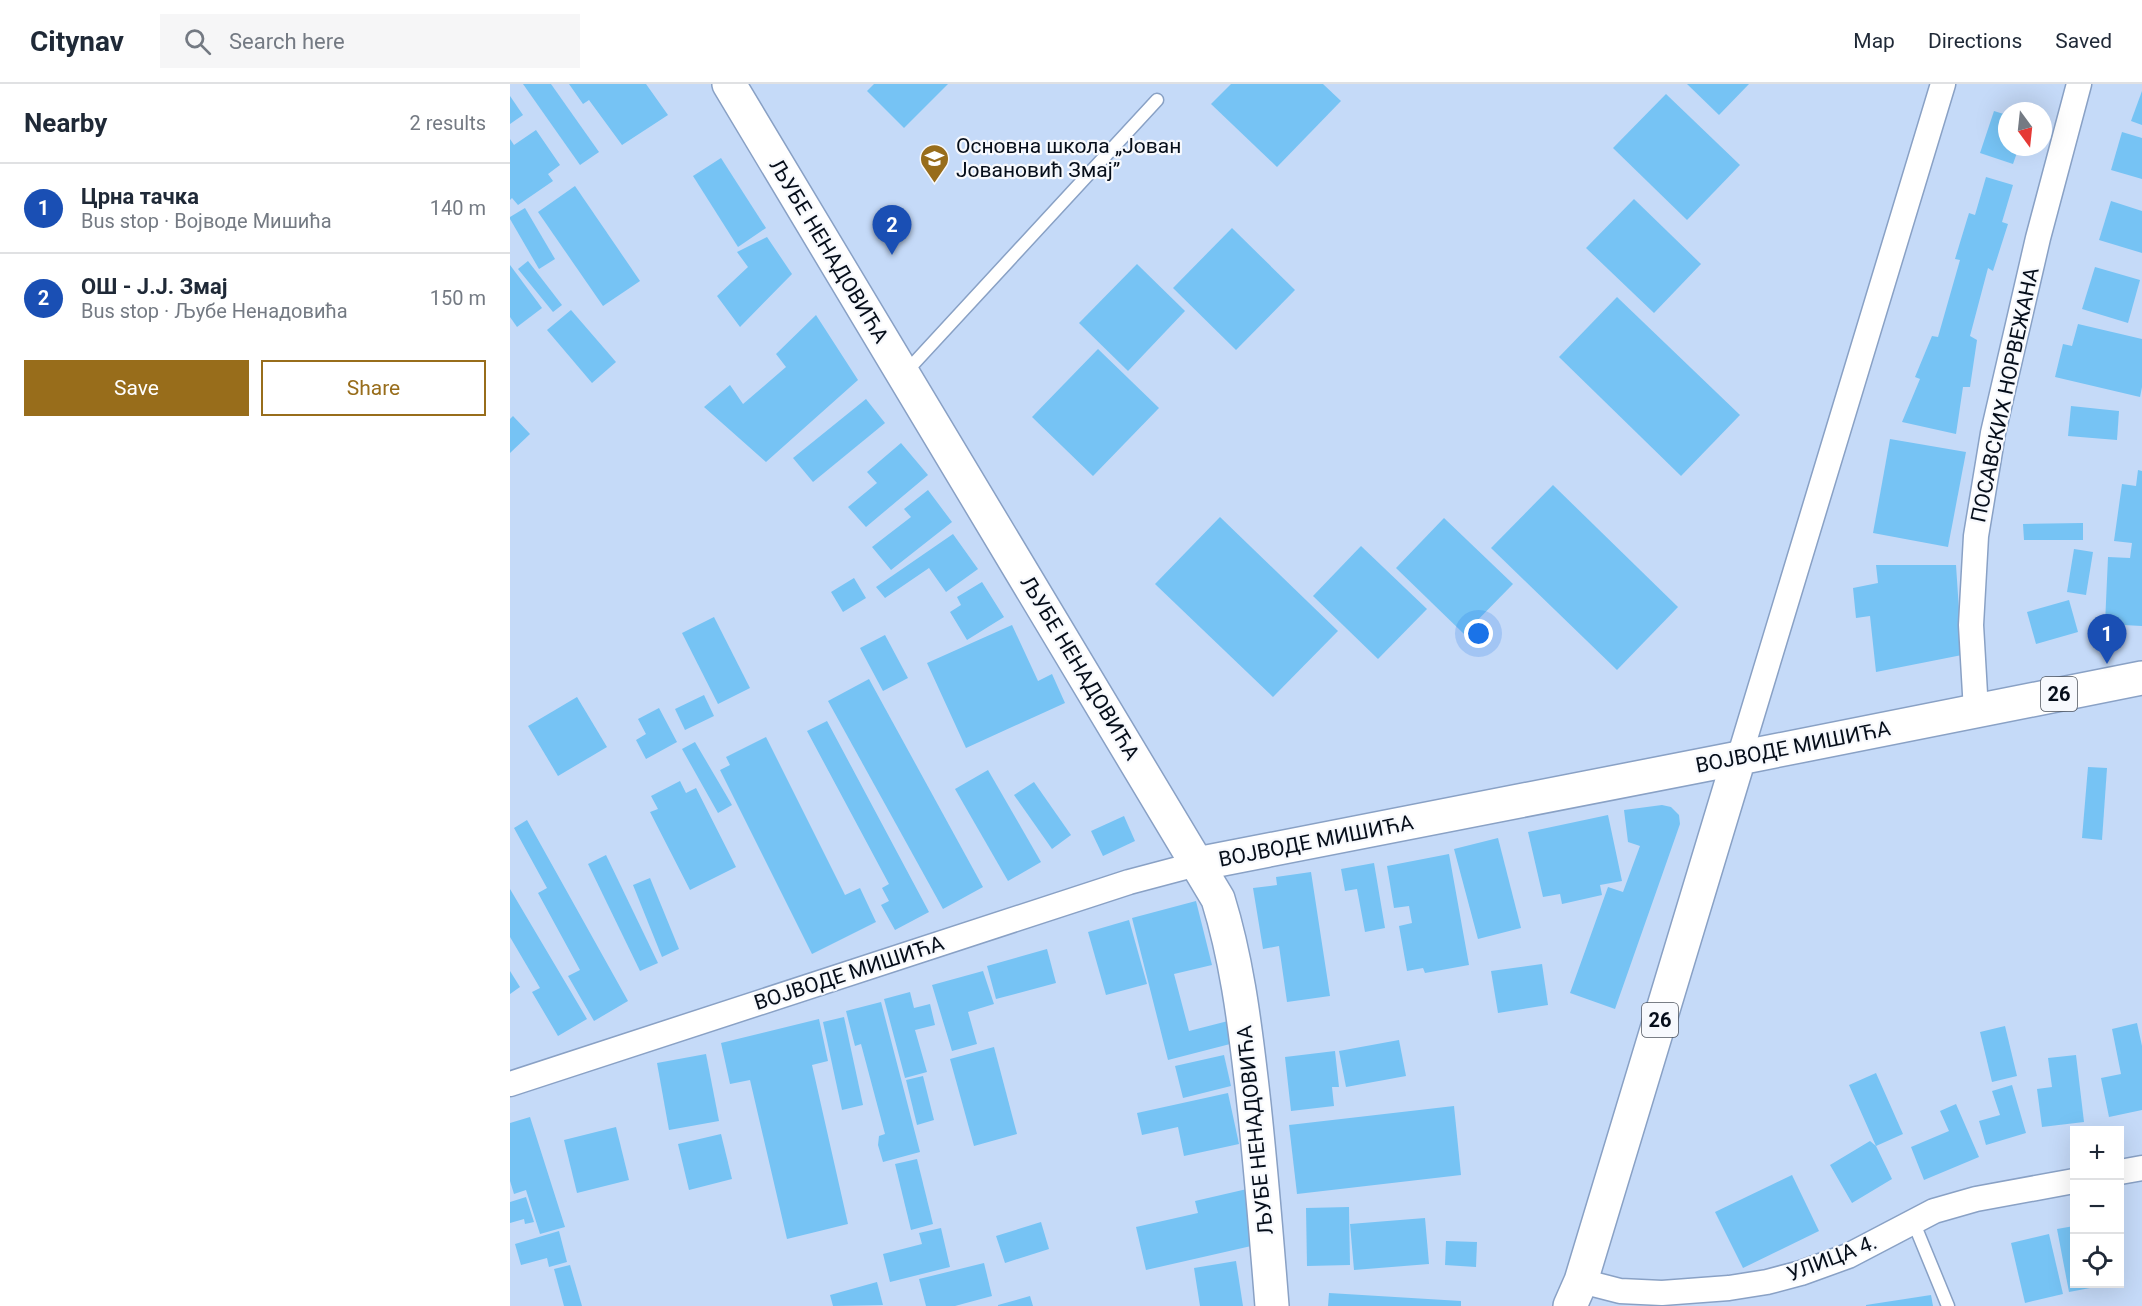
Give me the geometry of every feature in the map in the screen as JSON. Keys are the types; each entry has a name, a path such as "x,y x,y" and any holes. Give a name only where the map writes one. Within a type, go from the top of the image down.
{"street":[{"name":"ЉУБЕ НЕНАДОВИЋА","path":"729,84 1218,899 1246,1033 1260,1149 1272,1306"},
{"path":"1739,758 1943,84"},
{"name":"ПОСАВСКИХ НОРВЕЖАНА","path":"1976,711 1971,625 1976,536 1993,433 2038,238 2079,84"},
{"name":"ВОЈВОДЕ МИШИЋА","path":"510,1084 1068,901 1197,864 2142,678"},
{"name":"26","path":"1576,1294 1739,758"},
{"path":"2124,1171 2142,1168"},
{"name":"УЛИЦА 4.","path":"1576,1294 1620,1291 1662,1293 1729,1288 1767,1282 1801,1273 1848,1256 1934,1211 1976,1199 2070,1181"}],"lane":[{"path":"903,375 1157,100"},
{"path":"1913,1221 1948,1306"}],"building":[{"path":"523,84 551,84 599,152 580,165"},
{"path":"569,84 646,84 668,115 622,145 589,100 583,104"},
{"path":"874,84 948,84 904,128 867,91"},
{"path":"1231,84 1323,84 1341,101 1277,167 1211,104"},
{"path":"1687,84 1749,84 1719,115"},
{"path":"2142,91 2142,125 2131,121"},
{"path":"1666,94 1740,165 1687,220 1613,148"},
{"path":"510,96 523,115 510,124"},
{"path":"1994,111 1998,112 1998,156 2016,156 2013,164 1980,153"},
{"path":"536,130 560,165 548,174 553,181 518,205 512,198 510,200 510,139 514,145"},
{"path":"2122,132 2142,138 2142,179 2111,170"},
{"path":"721,158 766,228 738,247 693,176"},
{"path":"1986,177 2013,185 2002,222 2008,224 1993,271 1988,268 1970,336 1977,340 1970,387 1963,387 1956,434 1902,422 1920,379 1915,377 1932,336 1938,337 1960,260 1955,259 1969,213 1975,215"},
{"path":"575,186 640,281 603,306 538,212"},
{"path":"1634,199 1701,264 1654,313 1586,248"},
{"path":"2111,201 2142,211 2142,253 2099,240"},
{"path":"525,208 555,259 539,269 510,219"},
{"path":"1232,228 1295,290 1236,350 1173,288"},
{"path":"767,237 792,274 740,327 717,296 748,267 737,252"},
{"path":"528,261 562,305 553,312 518,269"},
{"path":"1137,264 1185,311 1128,371 1079,323"},
{"path":"510,265 542,308 517,327 510,317"},
{"path":"2095,267 2140,280 2128,323 2082,309"},
{"path":"1617,297 1740,415 1681,476 1559,357"},
{"path":"571,310 616,362 592,383 547,330"},
{"path":"816,315 858,380 766,462 704,407 730,385 743,404 786,367 776,354"},
{"path":"2078,324 2142,339 2140,397 2055,377 2063,344 2072,346"},
{"path":"1098,349 1159,408 1093,476 1032,417"},
{"path":"866,399 885,423 813,482 793,458"},
{"path":"2071,406 2119,411 2117,440 2068,436"},
{"path":"513,416 530,434 510,453 510,419"},
{"path":"1890,439 1966,452 1948,547 1873,533"},
{"path":"901,443 928,475 866,527 848,507 877,483 867,472"},
{"path":"2138,470 2142,471 2142,626 2105,624 2108,557 2130,558 2132,543 2114,541 2122,484 2136,486"},
{"path":"1553,485 1678,607 1617,670 1491,548"},
{"path":"928,490 952,522 891,570 872,547 911,517 904,509"},
{"path":"1220,517 1338,631 1273,697 1155,584"},
{"path":"1444,518 1513,584 1464,634 1396,568"},
{"path":"2083,523 2083,540 2024,540 2023,524"},
{"path":"953,534 978,569 946,592 929,568 885,598 876,587"},
{"path":"1361,546 1427,609 1378,659 1313,596"},
{"path":"2074,549 2093,552 2086,595 2067,592"},
{"path":"1876,565 1956,565 1962,655 1876,672 1870,616 1856,618 1853,588 1878,583"},
{"path":"854,578 866,598 843,612 831,592"},
{"path":"982,582 1004,617 967,640 950,612 961,605 957,597"},
{"path":"2069,600 2078,632 2036,644 2027,612"},
{"path":"714,617 750,688 718,704 682,633"},
{"path":"1012,625 1038,681 1052,674 1065,703 966,748 927,663"},
{"path":"885,635 908,678 883,691 860,648"},
{"path":"869,679 983,887 943,909 828,701"},
{"path":"704,695 714,716 685,730 675,709"},
{"path":"577,697 607,747 558,776 528,726"},
{"path":"659,708 677,742 646,759 636,740 646,734 638,719"},
{"path":"827,721 929,912 895,930 881,905 889,901 882,888 889,884 807,731"},
{"path":"766,737 845,895 860,888 876,922 812,954 720,770 730,765 726,757"},
{"path":"695,742 732,805 718,813 682,749"},
{"path":"2088,767 2107,768 2102,840 2082,838"},
{"path":"988,770 1041,862 1008,881 955,789"},
{"path":"680,781 686,793 696,788 736,867 690,890 650,812 658,809 651,796"},
{"path":"1034,782 1071,835 1052,849 1014,795"},
{"path":"1662,805 1671,807 1679,815 1680,824 1615,1009 1570,993 1608,887 1623,892 1640,846 1628,842 1624,810"},
{"path":"1608,815 1622,881 1600,885 1602,895 1562,904 1560,894 1543,897 1528,832"},
{"path":"1124,816 1135,841 1103,856 1091,831"},
{"path":"527,820 628,1001 594,1021 568,976 580,970 538,893 547,888 514,828"},
{"path":"1498,838 1521,928 1478,939 1454,849"},
{"path":"1449,854 1469,965 1425,973 1423,968 1407,971 1399,926 1412,923 1409,906 1394,908 1387,866"},
{"path":"606,855 658,963 640,971 588,864"},
{"path":"1374,863 1385,928 1365,932 1357,889 1345,891 1341,869"},
{"path":"1311,872 1330,996 1287,1002 1279,946 1263,949 1253,888 1277,885 1276,877"},
{"path":"650,878 679,949 662,957 633,885"},
{"path":"510,889 587,1019 558,1036 532,992 540,988 510,937"},
{"path":"1196,901 1212,965 1174,974 1189,1031 1228,1021 1234,1043 1168,1060 1132,918"},
{"path":"1129,920 1147,984 1106,995 1088,932"},
{"path":"1047,949 1056,983 996,999 987,966"},
{"path":"1542,964 1548,1005 1498,1013 1491,971"},
{"path":"510,971 520,987 510,994"},
{"path":"983,971 994,1004 968,1012 977,1044 952,1051 932,985"},
{"path":"910,992 914,1008 930,1004 935,1025 915,1030 927,1072 905,1078 884,999"},
{"path":"881,1002 920,1152 883,1162 878,1145 879,1136 885,1134 861,1044 855,1046 846,1011"},
{"path":"844,1017 863,1105 842,1110 823,1022"},
{"path":"819,1019 828,1061 812,1065 848,1224 787,1239 750,1080 730,1084 721,1043"},
{"path":"2137,1023 2142,1046 2142,1110 2109,1117 2101,1078 2121,1074 2112,1029"},
{"path":"2005,1026 2017,1076 1992,1082 1980,1032"},
{"path":"1399,1040 1406,1076 1346,1087 1339,1051"},
{"path":"994,1047 1017,1134 974,1146 950,1059"},
{"path":"1335,1051 1339,1087 1332,1087 1334,1106 1291,1111 1285,1057"},
{"path":"706,1054 719,1121 669,1130 657,1063"},
{"path":"1224,1055 1231,1086 1183,1098 1175,1066"},
{"path":"2076,1055 2084,1122 2042,1127 2037,1089 2052,1087 2048,1058"},
{"path":"1876,1073 1903,1134 1876,1146 1849,1085"},
{"path":"923,1076 934,1120 917,1125 906,1080"},
{"path":"2012,1085 2026,1133 1986,1145 1979,1121 2000,1115 1992,1091"},
{"path":"1228,1093 1239,1144 1184,1156 1178,1127 1142,1135 1137,1113"},
{"path":"1956,1104 1979,1157 1924,1180 1911,1147 1949,1131 1940,1111"},
{"path":"1454,1106 1461,1175 1297,1194 1289,1125"},
{"path":"530,1117 565,1227 540,1234 526,1190 514,1194 510,1181 510,1123"},
{"path":"616,1127 629,1180 577,1193 564,1140"},
{"path":"721,1134 732,1179 689,1190 678,1144"},
{"path":"1870,1141 1876,1146 1892,1179 1852,1203 1830,1165"},
{"path":"917,1159 933,1224 911,1230 895,1164"},
{"path":"1792,1175 1819,1231 1743,1268 1715,1212"},
{"path":"1247,1189 1260,1244 1146,1270 1136,1227 1198,1213 1195,1201"},
{"path":"526,1197 534,1222 525,1224 524,1219 510,1223 510,1202"},
{"path":"1349,1207 1350,1265 1307,1266 1306,1208"},
{"path":"1425,1218 1429,1264 1354,1270 1350,1224"},
{"path":"1041,1222 1049,1249 1005,1263 996,1236"},
{"path":"2070,1227 2070,1288 2090,1288 2069,1292 2057,1229"},
{"path":"941,1228 950,1267 890,1282 883,1254 922,1244 919,1233"},
{"path":"559,1231 567,1262 549,1267 547,1258 521,1265 515,1244"},
{"path":"2049,1234 2063,1294 2025,1303 2011,1243"},
{"path":"1446,1241 1477,1242 1476,1267 1445,1265"},
{"path":"1236,1261 1243,1306 1200,1306 1194,1268"},
{"path":"984,1263 992,1296 955,1306 926,1306 919,1279"},
{"path":"570,1265 582,1306 564,1306 554,1269"},
{"path":"877,1282 883,1305 833,1306 830,1295"},
{"path":"1329,1293 1461,1301 1461,1306 1328,1306"},
{"path":"1931,1295 1933,1306 1866,1306 1866,1305"},
{"path":"1030,1296 1033,1306 998,1306 998,1305"}],"place":[{"name":"Основна школа „Јован Јовановић Змај”","path":"935,184"},
{"name":"ОШ - Ј.Ј. Змај","path":"892,255"},
{"name":"Црна тачка","path":"2107,664"}]}
